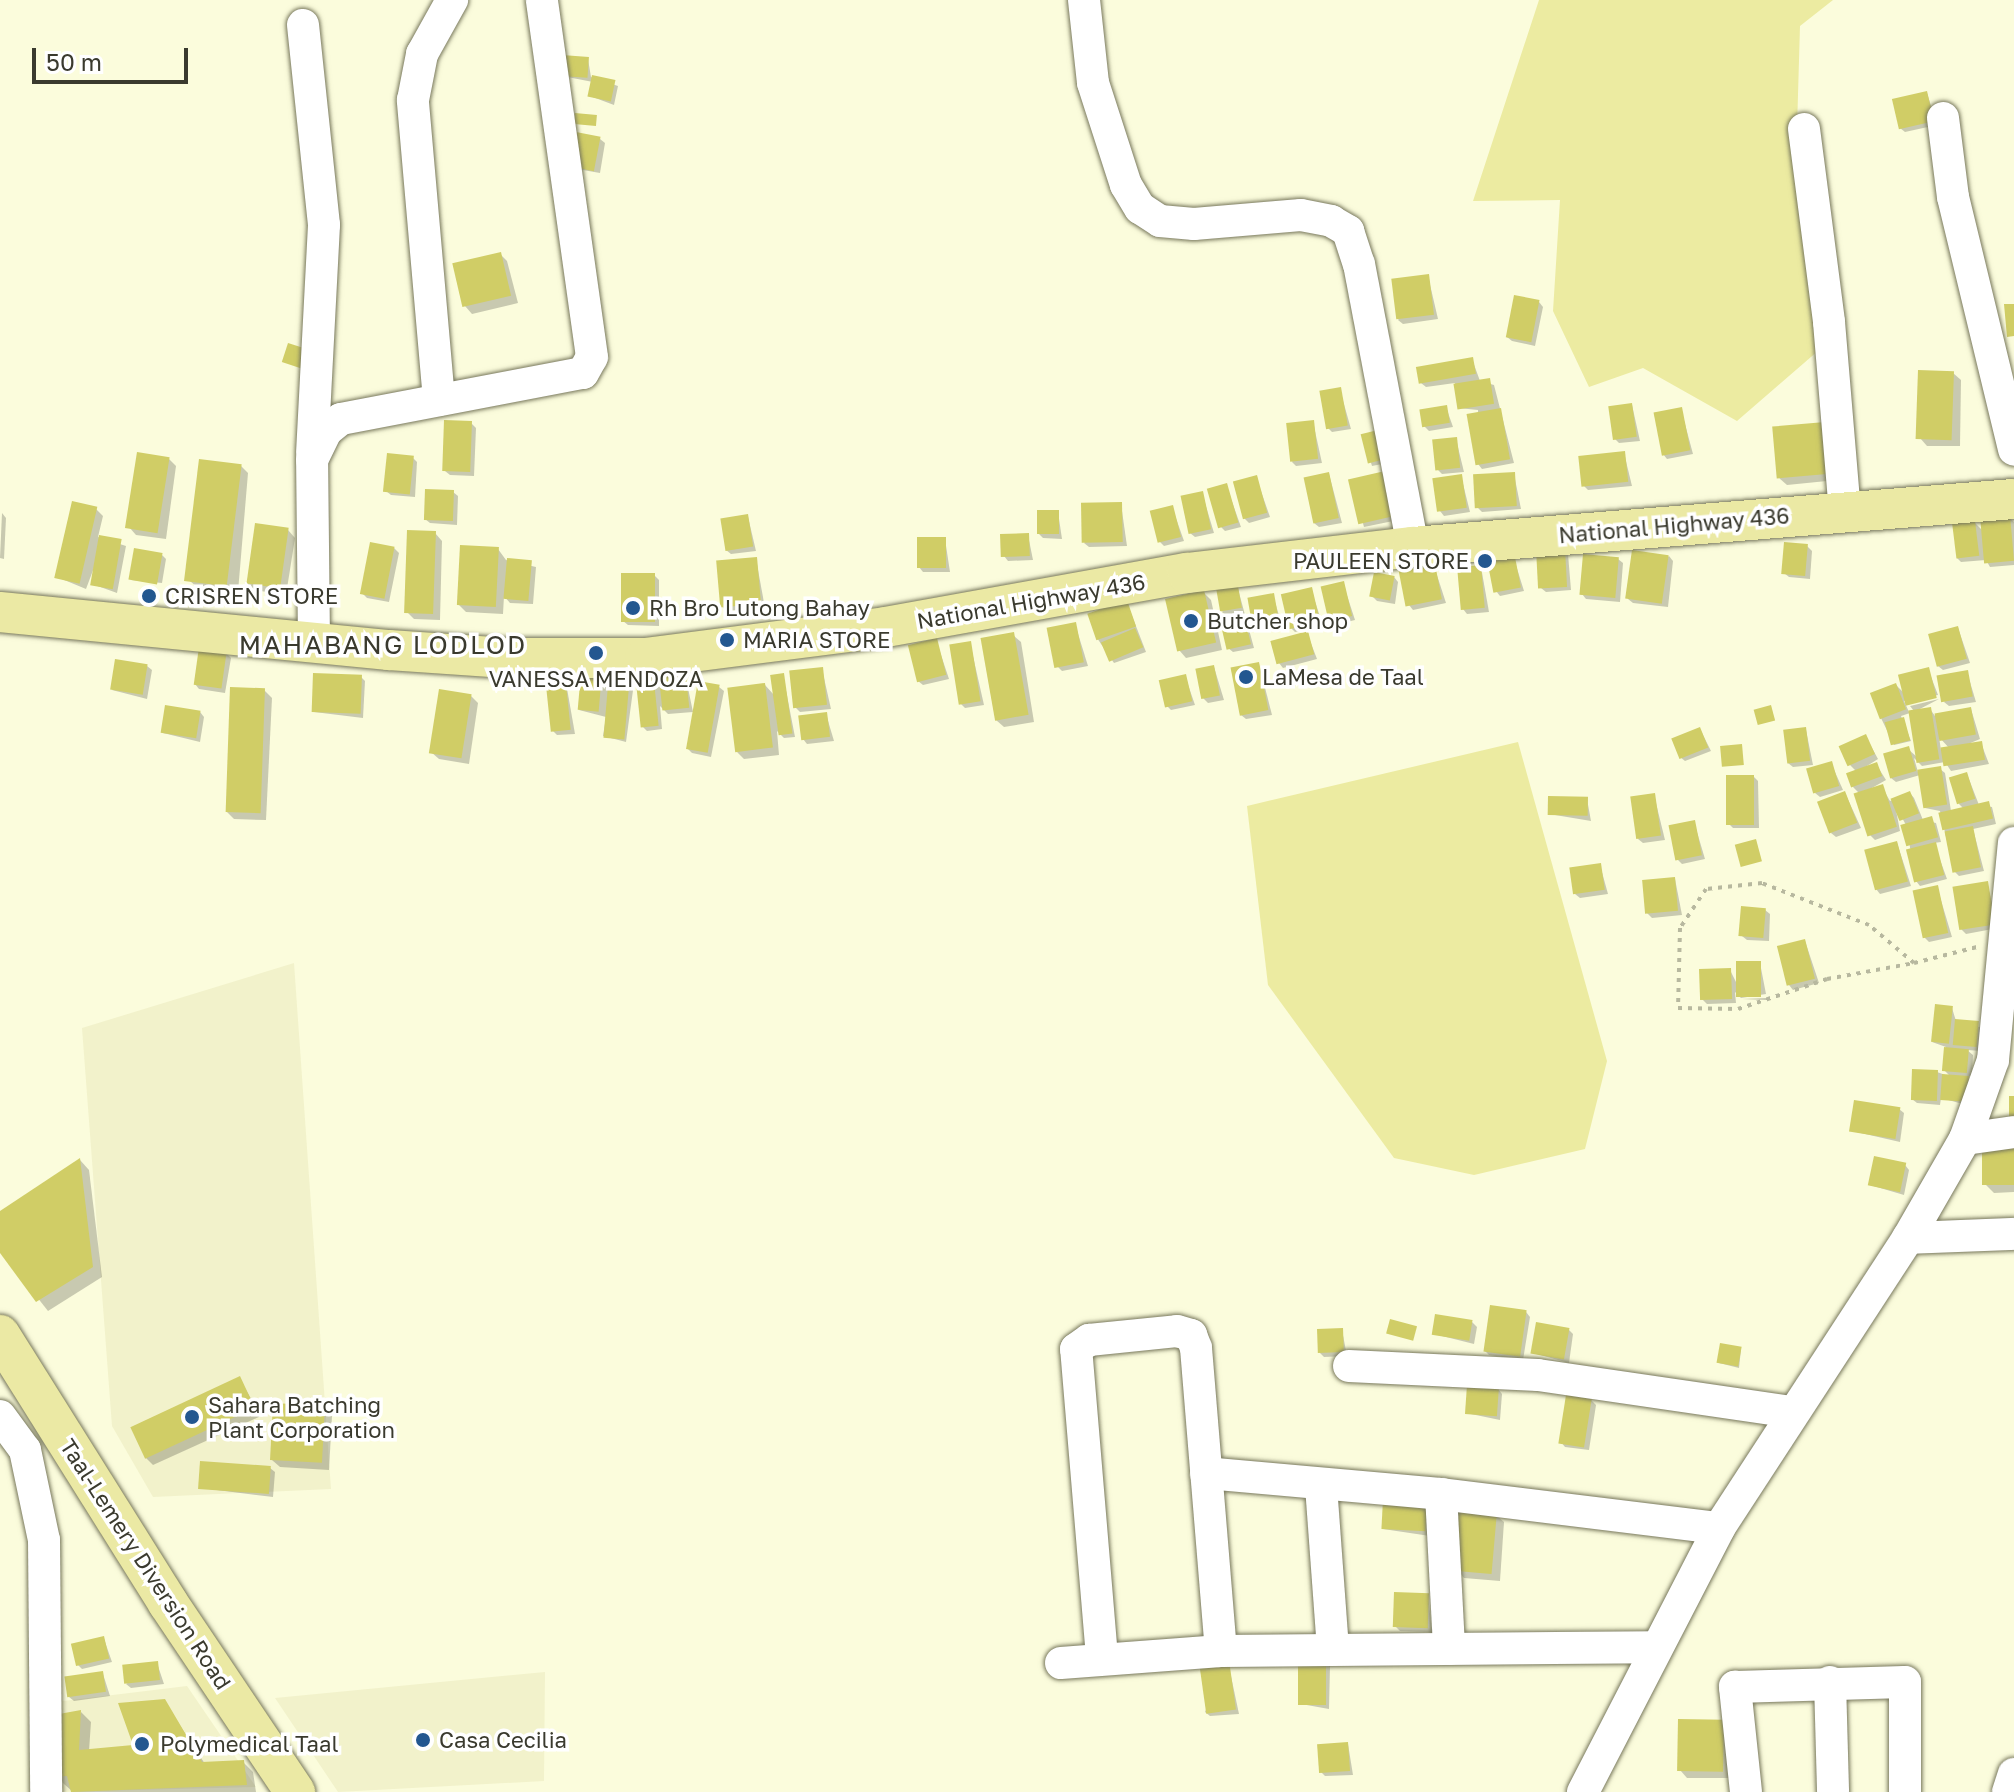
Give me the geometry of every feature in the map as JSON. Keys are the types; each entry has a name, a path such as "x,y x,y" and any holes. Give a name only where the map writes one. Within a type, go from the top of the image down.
{"main road":[{"name":"National Highway 436","path":"0,612 507,658 645,658 886,627 1187,573 1413,547 2014,499"},
{"name":"Taal-Lemery Diversion Road","path":"0,1335 168,1603 295,1792"}],"street":[{"path":"439,400 413,100 422,54 452,0"},
{"path":"312,460 326,431 341,419 583,373 592,357 542,0"},
{"path":"1084,0 1093,83 1126,185 1140,208 1160,221 1194,224 1301,215 1331,221 1348,231 1359,264 1413,547"},
{"path":"303,25 324,225 312,460 314,642"},
{"path":"1943,118 1953,197 2014,450"},
{"path":"1804,129 1829,322 1845,511"},
{"path":"1583,1792 1719,1528 1908,1238 1965,1139 1993,1060 2014,843"},
{"path":"1965,1139 2014,1132"},
{"path":"1908,1238 2014,1234"},
{"path":"1102,1657 1076,1349 1089,1340 1177,1331 1191,1335 1221,1651"},
{"path":"1349,1366 1538,1375 1793,1412"},
{"path":"0,1416 25,1450 44,1540 46,1792"},
{"path":"1206,1473 1321,1486 1441,1494 1719,1528"},
{"path":"1321,1486 1333,1649"},
{"path":"1441,1494 1449,1649"},
{"path":"1061,1663 1102,1657 1221,1651 1655,1647"},
{"path":"1830,1682 1833,1792"},
{"path":"1739,1791 1735,1687 1905,1682 1905,1792"},
{"path":"2008,1792 2014,1774"}],"path":[{"path":"1914,963 1869,925 1762,883 1706,889 1680,928 1678,1008 1738,1009 1827,979 1914,963 2007,940"}],"shaded area":[{"path":"1539,0 1833,0 1800,26 1797,129 1826,344 1737,421 1643,368 1589,387 1553,311 1560,200 1473,201"},
{"path":"1518,742 1607,1061 1585,1149 1474,1175 1394,1158 1268,985 1247,806"},
{"path":"294,963 331,1489 153,1497 112,1426 82,1028"},
{"name":"Casa Cecilia","path":"545,1672 544,1781 338,1792 275,1698"},
{"name":"Polymedical Taal","path":"187,1686 256,1787 58,1792 55,1702"}],"building":[{"path":"562,55 589,57 587,78 561,76"},
{"path":"592,75 615,80 611,102 587,97"},
{"path":"1927,91 1934,121 1899,129 1892,99"},
{"path":"575,113 597,115 596,126 574,124"},
{"path":"576,132 601,137 594,171 569,166"},
{"path":"501,252 511,296 462,307 452,263"},
{"path":"1429,274 1434,315 1396,319 1391,279"},
{"path":"1514,295 1540,300 1531,342 1506,337"},
{"path":"2004,304 2014,304 2014,336 2007,337"},
{"path":"288,343 310,350 304,369 282,362"},
{"path":"1473,357 1476,374 1419,384 1416,367"},
{"path":"1918,370 1954,371 1952,440 1916,439"},
{"path":"1490,378 1494,404 1458,409 1453,384"},
{"path":"1341,387 1348,425 1326,429 1319,391"},
{"path":"1632,403 1637,437 1613,440 1608,406"},
{"path":"1447,405 1450,423 1422,427 1419,409"},
{"path":"1682,407 1690,450 1662,456 1654,413"},
{"path":"1501,408 1510,459 1476,465 1467,414"},
{"path":"444,420 472,421 470,472 442,471"},
{"path":"1314,420 1318,459 1290,462 1286,423"},
{"path":"1825,422 1830,474 1777,478 1772,427"},
{"path":"1382,429 1389,458 1368,463 1361,434"},
{"path":"1457,437 1460,468 1435,470 1432,440"},
{"path":"1625,451 1628,482 1581,487 1578,456"},
{"path":"137,452 170,457 158,533 125,528"},
{"path":"387,453 414,456 410,495 383,492"},
{"path":"199,459 242,464 227,586 184,581"},
{"path":"1385,471 1395,516 1358,524 1348,480"},
{"path":"1329,472 1339,518 1313,523 1304,477"},
{"path":"1515,472 1517,506 1475,508 1473,474"},
{"path":"1462,474 1467,508 1437,512 1432,478"},
{"path":"1257,475 1267,513 1243,519 1233,481"},
{"path":"1227,483 1238,522 1218,528 1207,489"},
{"path":"425,489 454,490 453,521 424,520"},
{"path":"1203,491 1211,529 1189,534 1181,496"},
{"path":"72,501 97,507 80,584 54,578"},
{"path":"1122,502 1123,542 1082,543 1081,503"},
{"path":"1173,505 1181,537 1158,543 1150,511"},
{"path":"1037,510 1059,510 1059,534 1037,534"},
{"path":"748,514 753,547 726,551 720,518"},
{"path":"2010,515 2014,561 1984,563 1980,518"},
{"path":"1975,521 1979,556 1956,559 1952,524"},
{"path":"255,523 289,528 280,588 247,583"},
{"path":"407,530 436,531 433,614 404,613"},
{"path":"1029,533 1030,556 1001,557 1000,534"},
{"path":"99,535 122,539 113,589 90,585"},
{"path":"917,537 946,537 946,568 917,568"},
{"path":"370,542 395,547 384,599 360,594"},
{"path":"1784,542 1808,544 1805,576 1781,574"},
{"path":"460,545 499,547 496,607 457,605"},
{"path":"134,548 163,553 157,585 128,580"},
{"path":"1565,548 1567,587 1538,588 1536,550"},
{"path":"1632,550 1669,555 1662,604 1625,599"},
{"path":"1583,554 1619,557 1615,598 1579,595"},
{"path":"757,557 761,604 720,607 716,561"},
{"path":"1515,557 1521,587 1493,593 1488,562"},
{"path":"507,558 532,560 528,601 503,599"},
{"path":"1435,564 1442,599 1406,606 1399,571"},
{"path":"1481,565 1485,608 1461,610 1457,567"},
{"path":"1374,572 1395,576 1390,601 1369,597"},
{"path":"621,573 655,573 655,622 621,622"},
{"path":"1344,581 1352,616 1329,621 1321,586"},
{"path":"1238,586 1242,608 1220,611 1216,590"},
{"path":"1312,587 1320,622 1289,629 1281,594"},
{"path":"1204,590 1216,643 1177,652 1165,599"},
{"path":"1274,593 1279,622 1252,626 1247,598"},
{"path":"1127,600 1136,626 1096,640 1087,614"},
{"path":"1244,614 1251,644 1227,650 1220,620"},
{"path":"1076,622 1084,662 1054,668 1047,628"},
{"path":"1958,626 1967,659 1937,667 1928,634"},
{"path":"1135,628 1143,647 1109,662 1101,642"},
{"path":"1308,631 1314,654 1277,664 1270,641"},
{"path":"1014,632 1029,715 995,721 981,638"},
{"path":"937,638 946,675 917,682 908,645"},
{"path":"971,641 981,701 959,705 949,644"},
{"path":"199,647 227,651 221,689 194,685"},
{"path":"115,659 148,664 143,695 110,690"},
{"path":"1259,662 1268,710 1240,716 1231,668"},
{"path":"1214,665 1220,695 1201,699 1195,669"},
{"path":"685,667 689,708 662,711 658,670"},
{"path":"823,667 827,705 793,708 789,671"},
{"path":"1929,667 1937,698 1906,706 1898,675"},
{"path":"1968,670 1973,697 1941,702 1936,676"},
{"path":"581,672 602,674 599,712 578,710"},
{"path":"653,672 659,726 641,728 635,674"},
{"path":"313,673 362,675 361,714 312,712"},
{"path":"784,673 792,733 779,735 770,675"},
{"path":"609,674 630,676 624,740 603,738"},
{"path":"1186,674 1192,701 1165,708 1159,680"},
{"path":"565,675 571,730 551,732 545,677"},
{"path":"698,681 720,685 708,753 686,749"},
{"path":"765,683 773,748 735,752 727,688"},
{"path":"1896,683 1906,709 1880,719 1870,693"},
{"path":"230,687 265,688 261,813 226,812"},
{"path":"439,689 472,694 461,758 429,753"},
{"path":"165,705 201,711 196,738 161,733"},
{"path":"1771,705 1775,720 1758,725 1754,710"},
{"path":"1931,707 1939,759 1917,763 1908,711"},
{"path":"1971,707 1976,735 1939,741 1935,713"},
{"path":"827,712 830,737 801,740 798,716"},
{"path":"1904,717 1910,740 1891,745 1885,722"},
{"path":"1700,727 1708,747 1679,759 1671,739"},
{"path":"1806,727 1810,761 1787,764 1783,730"},
{"path":"1866,734 1875,754 1848,766 1839,746"},
{"path":"1982,741 1985,760 1943,766 1941,748"},
{"path":"1742,744 1744,765 1722,767 1720,746"},
{"path":"1909,746 1916,771 1890,778 1883,753"},
{"path":"1832,761 1839,786 1813,793 1806,768"},
{"path":"1877,762 1882,776 1851,787 1846,773"},
{"path":"1941,766 1947,805 1923,808 1917,770"},
{"path":"1967,772 1975,799 1957,804 1949,778"},
{"path":"1726,775 1754,775 1754,825 1726,825"},
{"path":"1883,784 1897,827 1867,836 1854,794"},
{"path":"1845,791 1857,823 1829,833 1817,802"},
{"path":"1910,791 1919,813 1900,821 1891,799"},
{"path":"1655,793 1661,836 1636,839 1630,796"},
{"path":"1548,796 1588,797 1588,816 1548,815"},
{"path":"1989,801 1993,819 1942,830 1938,813"},
{"path":"1932,816 1938,837 1906,846 1900,825"},
{"path":"1695,820 1702,855 1675,860 1668,825"},
{"path":"1973,826 1981,867 1953,873 1945,832"},
{"path":"1756,839 1762,861 1741,867 1735,845"},
{"path":"1897,841 1908,882 1875,890 1864,850"},
{"path":"1936,842 1944,875 1914,882 1906,849"},
{"path":"1601,863 1605,890 1573,894 1569,867"},
{"path":"1675,877 1678,911 1645,914 1642,880"},
{"path":"1988,881 1995,924 1959,930 1952,887"},
{"path":"1938,885 1948,933 1923,938 1913,890"},
{"path":"1741,906 1766,908 1763,938 1738,936"},
{"path":"1805,939 1815,979 1787,986 1777,946"},
{"path":"1736,961 1761,961 1761,997 1736,997"},
{"path":"1731,968 1732,999 1700,1000 1699,969"},
{"path":"1935,1004 1953,1006 1949,1044 1931,1042"},
{"path":"1955,1019 1979,1021 1977,1047 1953,1045"},
{"path":"1944,1047 1969,1049 1967,1073 1942,1071"},
{"path":"1912,1069 1938,1070 1937,1101 1911,1100"},
{"path":"1942,1074 1969,1076 1967,1102 1940,1100"},
{"path":"2009,1096 2014,1096 2014,1123 2009,1123"},
{"path":"1854,1100 1900,1107 1895,1139 1849,1132"},
{"path":"1982,1147 2014,1147 2014,1185 1982,1185"},
{"path":"1874,1156 1906,1163 1900,1192 1868,1185"},
{"path":"80,1158 93,1267 36,1302 0,1253 0,1211"},
{"path":"1490,1305 1527,1310 1520,1357 1483,1352"},
{"path":"1435,1314 1473,1320 1469,1341 1432,1335"},
{"path":"1390,1319 1417,1326 1413,1341 1386,1333"},
{"path":"1536,1322 1569,1328 1564,1359 1530,1354"},
{"path":"1343,1328 1344,1352 1318,1353 1317,1329"},
{"path":"1720,1343 1742,1347 1738,1367 1717,1363"},
{"name":"Sahara Batching Plant Corporation","path":"240,1376 255,1408 145,1459 130,1427"},
{"path":"1467,1385 1499,1387 1497,1416 1465,1414"},
{"path":"1566,1395 1592,1399 1584,1447 1558,1443"},
{"path":"273,1403 325,1406 322,1463 270,1460"},
{"path":"200,1461 271,1466 269,1494 198,1489"},
{"path":"1383,1499 1427,1501 1425,1531 1381,1529"},
{"path":"1459,1510 1497,1513 1492,1574 1454,1571"},
{"path":"1394,1592 1429,1593 1428,1628 1393,1627"},
{"path":"104,1636 109,1658 76,1666 71,1644"},
{"path":"1298,1659 1326,1659 1326,1705 1298,1705"},
{"path":"1229,1660 1236,1710 1206,1714 1199,1664"},
{"path":"158,1661 160,1680 124,1684 122,1665"},
{"path":"103,1671 106,1692 67,1697 64,1676"},
{"name":"Polymedical Taal","path":"165,1699 202,1762 244,1760 247,1785 71,1792 67,1776 53,1777 59,1714 81,1710 79,1750 133,1745 118,1703"},
{"path":"1678,1719 1724,1720 1723,1772 1677,1771"},
{"path":"1348,1742 1350,1771 1319,1773 1317,1744"}],"place":[{"name":"PAULEEN STORE","path":"1485,561"},
{"name":"CRISREN STORE","path":"149,596"},
{"name":"Rh Bro Lutong Bahay","path":"633,608"},
{"name":"Butcher shop","path":"1191,621"},
{"name":"MARIA STORE","path":"727,640"},
{"name":"VANESSA MENDOZA","path":"596,653"},
{"name":"LaMesa de Taal","path":"1246,677"},
{"name":"Sahara Batching Plant Corporation","path":"192,1417"},
{"name":"Casa Cecilia","path":"423,1740"},
{"name":"Polymedical Taal","path":"142,1744"}],"district":[{"name":"MAHABANG LODLOD","path":"383,645"}]}
